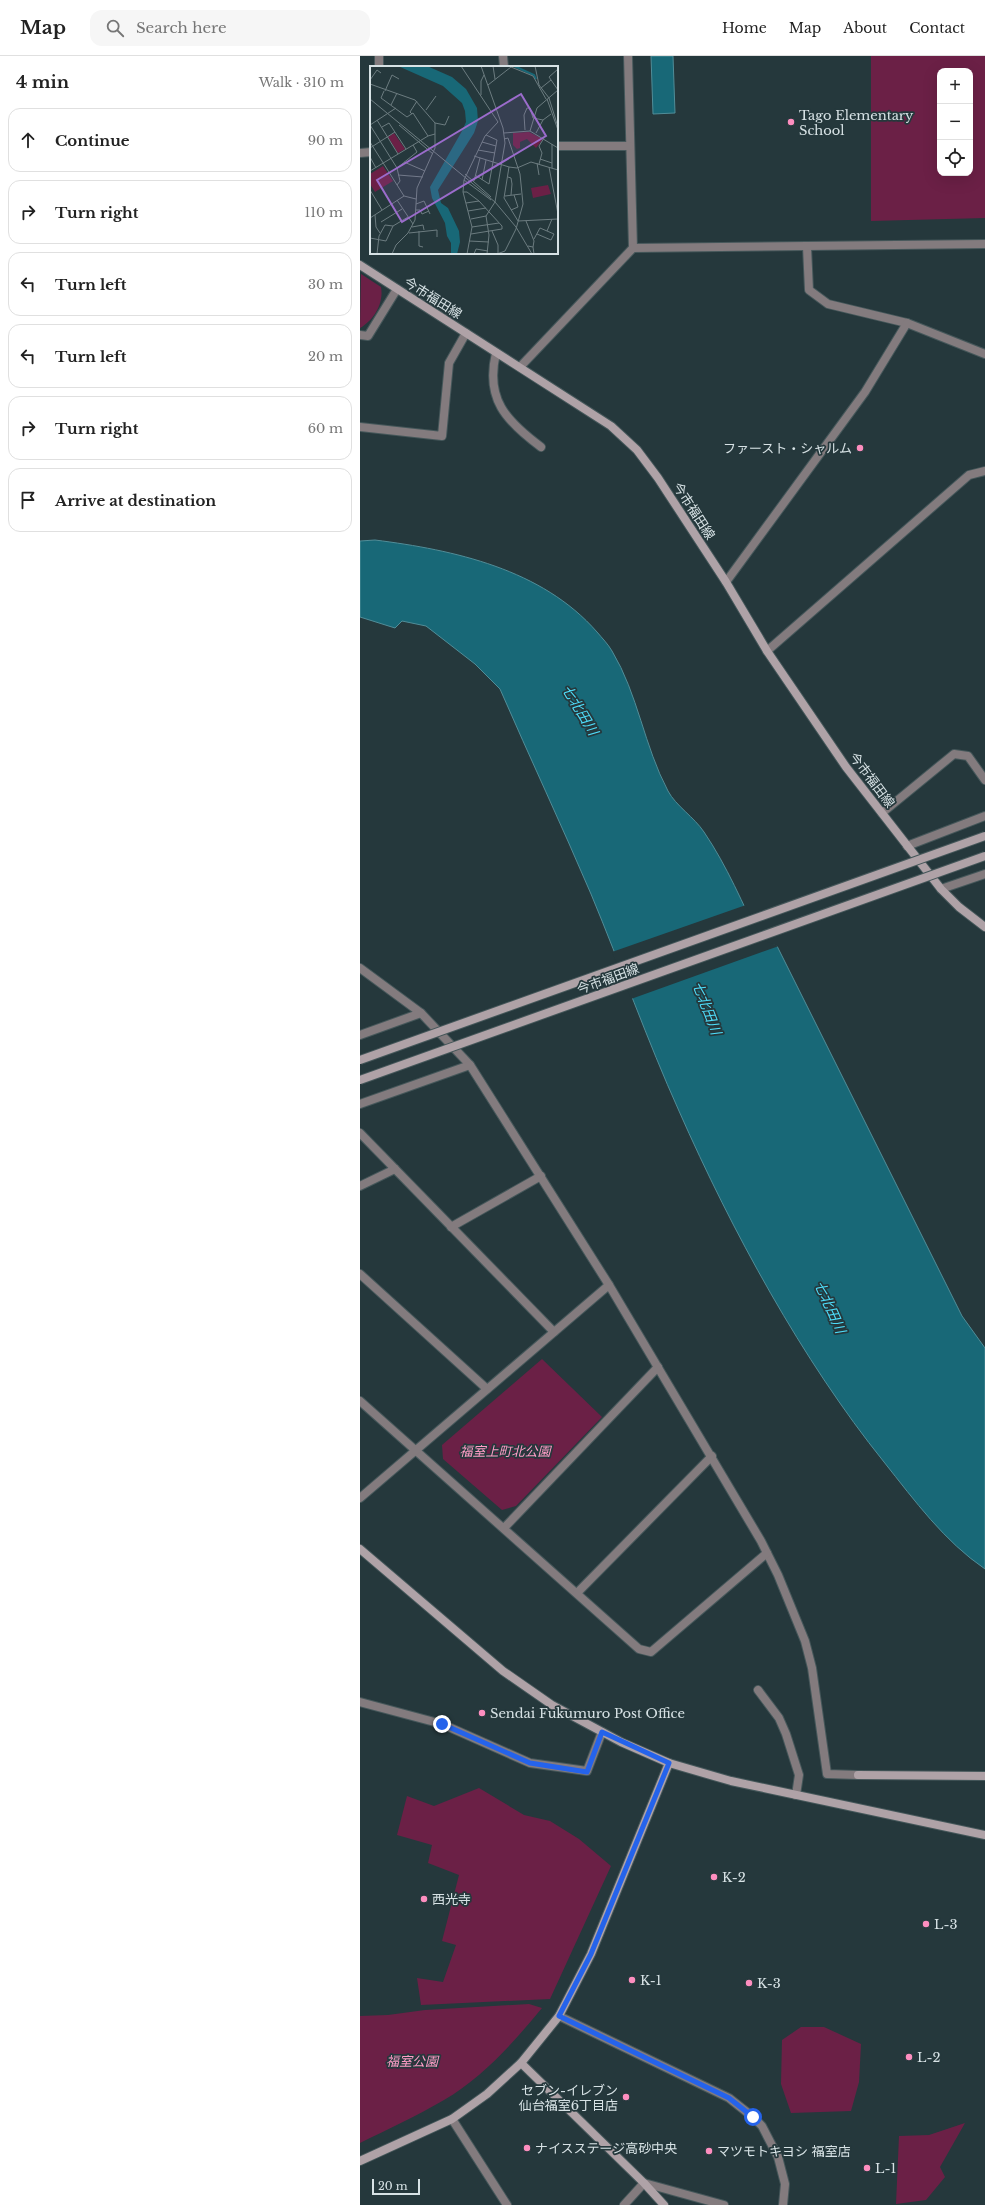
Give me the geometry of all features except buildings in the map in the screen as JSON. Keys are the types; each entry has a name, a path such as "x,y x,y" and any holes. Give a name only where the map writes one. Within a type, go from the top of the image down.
{"main road":[{"name":"今市福田線","path":"360,265 611,426 637,450 658,478 726,582 767,651 846,767 942,889 959,907 985,927"},
{"name":"今市福田線","path":"360,1060 985,836"},
{"name":"今市福田線","path":"360,1080 985,856"},
{"path":"360,1549 503,1671 552,1704 602,1732 669,1763 731,1781 985,1835"},
{"path":"360,2161 452,2118 487,2094 521,2064 559,2016 591,1954 669,1763"},
{"path":"858,1775 985,1776"},
{"path":"521,2064 644,2183 664,2205"}],"street":[{"path":"520,367 633,248 629,146 628,56"},
{"path":"558,146 629,146"},
{"path":"360,153 370,152"},
{"path":"633,248 985,244"},
{"path":"807,247 809,290 828,304 907,323 985,354"},
{"path":"360,335 368,336 397,289"},
{"path":"726,582 865,392 907,323"},
{"path":"360,427 442,436 448,363 466,333"},
{"path":"496,353 492,369 495,397 517,430 541,447"},
{"path":"767,651 969,475 985,471"},
{"path":"882,813 954,754 968,756 985,780"},
{"path":"907,846 985,816"},
{"path":"942,889 985,874"},
{"path":"360,968 421,1013 470,1065 609,1285 712,1456 767,1553 784,1589 805,1641 810,1661 827,1774 858,1775"},
{"path":"360,1035 421,1013"},
{"path":"360,1104 470,1065"},
{"path":"360,1133 554,1332"},
{"path":"360,1186 395,1169"},
{"path":"452,1227 541,1176"},
{"path":"360,1274 487,1389"},
{"path":"360,1498 609,1285"},
{"path":"504,1528 658,1367"},
{"path":"360,1400 639,1649 650,1652 767,1553"},
{"path":"577,1593 712,1456"},
{"path":"758,1690 778,1718 786,1734 799,1775 796,1795"},
{"path":"360,1702 442,1724 530,1763 587,1772 602,1732"},
{"path":"559,2016 729,2098 753,2117 762,2126 778,2157 785,2184 783,2205"},
{"path":"452,2118 507,2205"},
{"path":"624,2205 644,2183 724,2205"}],"green space":[{"path":"871,56 985,56 985,218 871,221"},
{"path":"361,274 381,287 382,293 374,316 360,328"},
{"name":"福室上町北公園","path":"542,1359 602,1417 516,1506 502,1510 443,1459 442,1445"},
{"path":"479,1788 524,1815 550,1821 579,1839 611,1866 550,1999 421,2005 417,1978 443,1982 456,1945 442,1941 459,1875 428,1863 432,1845 397,1835 407,1796 434,1806"},
{"name":"福室公園","path":"529,2004 542,2008 509,2046 472,2081 434,2106 360,2143 360,2016 388,2015 425,2010"},
{"path":"801,2027 824,2027 861,2044 859,2082 851,2111 791,2113 781,2084 782,2040"},
{"path":"965,2123 940,2167 945,2177 926,2200 896,2204 899,2136 929,2135"}],"water":[{"path":"651,56 673,56 675,113 653,114"},
{"name":"七北田川","path":"375,540 405,544 465,557 495,566 523,578 550,592 575,610 607,643 612,651 621,668 635,702 653,756 668,791 676,802 704,832 720,858 761,942 777,946 962,1316 985,1348 985,1569 956,1546 931,1520 854,1423 797,1338 746,1248 722,1202 679,1111 591,894 500,689 475,664 426,626 402,621 395,628 360,617 360,541"}],"pier":[{"path":"746,905 762,940 779,946 631,999 612,952"}],"place":[{"name":"Tago Elementary School","path":"791,122"},
{"name":"ファースト・シャルム","path":"860,448"},
{"name":"Sendai Fukumuro Post Office","path":"482,1713"},
{"name":"K-2","path":"714,1877"},
{"name":"西光寺","path":"424,1899"},
{"name":"L-3","path":"926,1924"},
{"name":"K-1","path":"632,1980"},
{"name":"K-3","path":"749,1983"},
{"name":"L-2","path":"909,2057"},
{"name":"セブン-イレブン 仙台福室6丁目店","path":"626,2097"},
{"name":"ナイスステージ高砂中央","path":"527,2148"},
{"name":"マツモトキヨシ 福室店","path":"709,2151"},
{"name":"L-1","path":"867,2168"}],"route":[{"path":"442,1724 530,1763 587,1772 602,1732 669,1763 591,1954 559,2016 729,2098 753,2117"}]}
